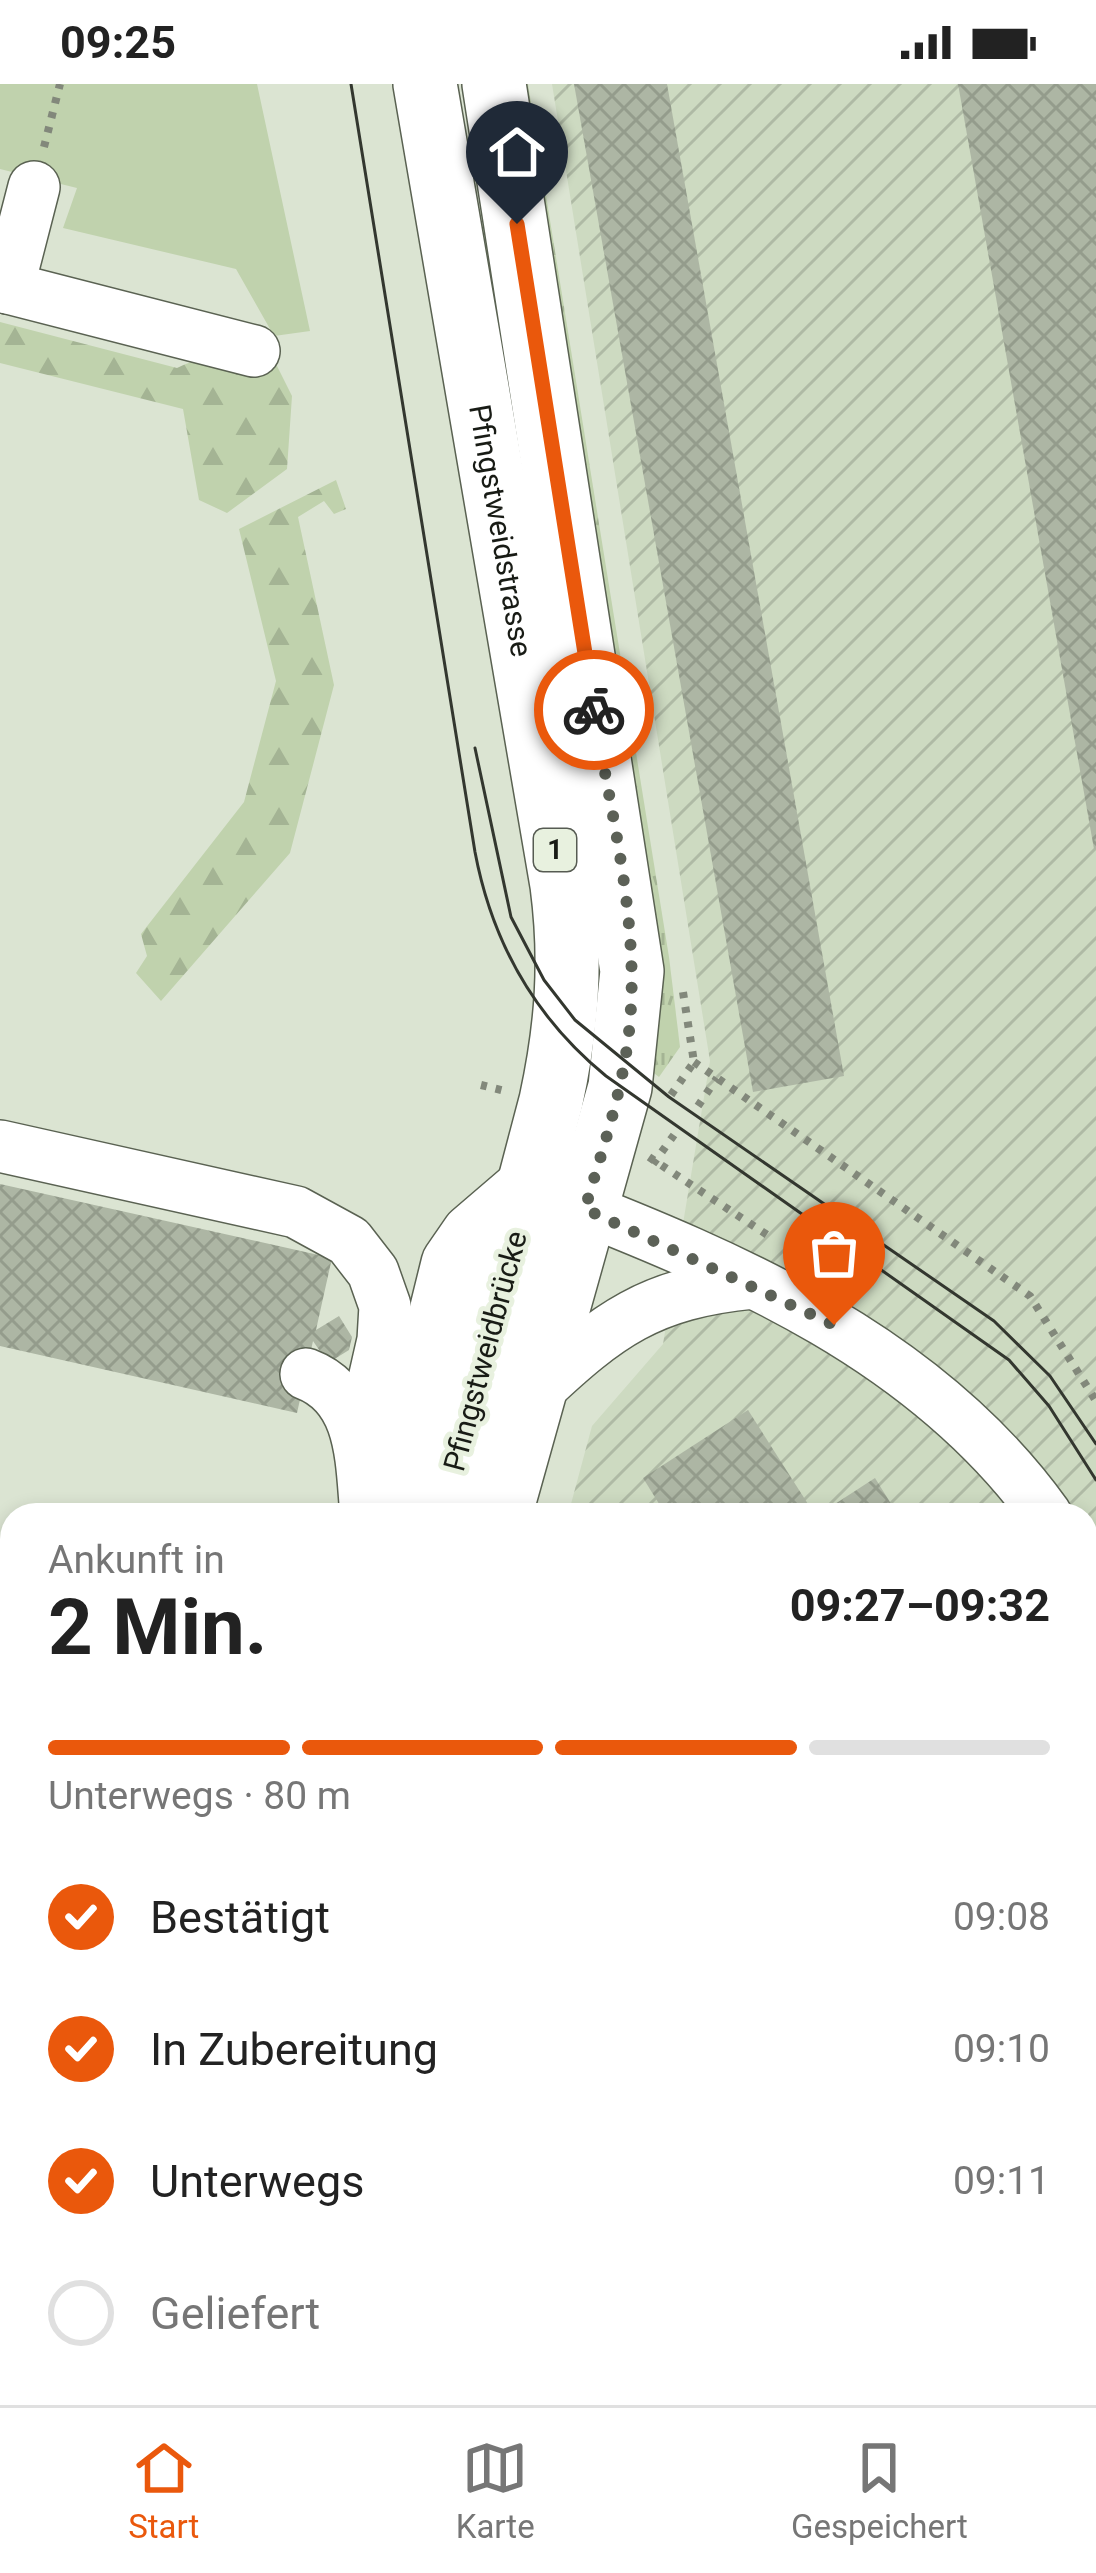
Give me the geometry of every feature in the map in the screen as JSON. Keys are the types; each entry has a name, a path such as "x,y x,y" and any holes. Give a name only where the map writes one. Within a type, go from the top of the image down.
{"main road":[{"name":"Pfingstweidstrasse","path":"425,84 568,940 557,1198 535,1393 503,1503"},
{"name":"Pfingstweidstrasse","path":"494,84 631,950 625,1066 557,1198"},
{"path":"394,1503 453,1264 473,1235 557,1198"},
{"name":"Pfingstweidbrücke","path":"446,1503 557,1198"}],"street":[{"path":"34,187 4,287 254,351"},
{"path":"0,1146 296,1212 338,1210 385,1306 383,1340 359,1441 365,1503"},
{"path":"557,1198 763,1260 894,1360 968,1425 1036,1503"},
{"path":"535,1393 599,1332 643,1307 707,1287 763,1260"},
{"path":"307,1374 336,1393 359,1441"}],"path":[{"path":"34,187 60,84"},
{"path":"677,1086 694,1063 1030,1296 1096,1401"},
{"path":"698,1106 717,1078"},
{"path":"647,1182 674,1135"},
{"path":"668,1174 763,1260"}],"shaded area":[{"path":"552,84 1096,84 1096,1503 571,1503 592,1426 663,1344 710,1061"}],"green space":[{"path":"0,84 257,84 310,331 274,336 236,269 63,228 77,188 0,169"},
{"path":"516,84 528,84 669,957 680,1047 659,1077 646,1067"},
{"path":"0,322 177,368 226,356 276,364 292,396 287,469 227,513 199,500 183,409 0,363"},
{"path":"336,480 346,509 334,514 324,501 298,517 334,685 290,853 161,1001 136,973 147,956 141,934 244,802 276,681 239,529"}],"building":[{"path":"574,84 667,84 844,1076 753,1092"},
{"path":"958,84 1096,84 1096,849 1094,849"},
{"path":"0,1184 332,1258 316,1330 339,1316 352,1337 349,1350 328,1363 313,1341 297,1413 0,1346"},
{"path":"748,1410 807,1503 659,1503 643,1478"},
{"path":"875,1478 891,1503 836,1503"}],"tram line":[{"path":"351,84 475,852 493,917 520,976 558,1029 606,1076 1009,1360 1049,1406 1096,1480"},
{"path":"475,748 511,917 544,980 575,1020 669,1097 994,1321 1050,1376 1096,1444"}],"way so far":[{"path":"594,710 628,925 632,994 620,1087 585,1209 754,1283 834,1325"}],"route":[{"path":"517,224 594,710"}]}
